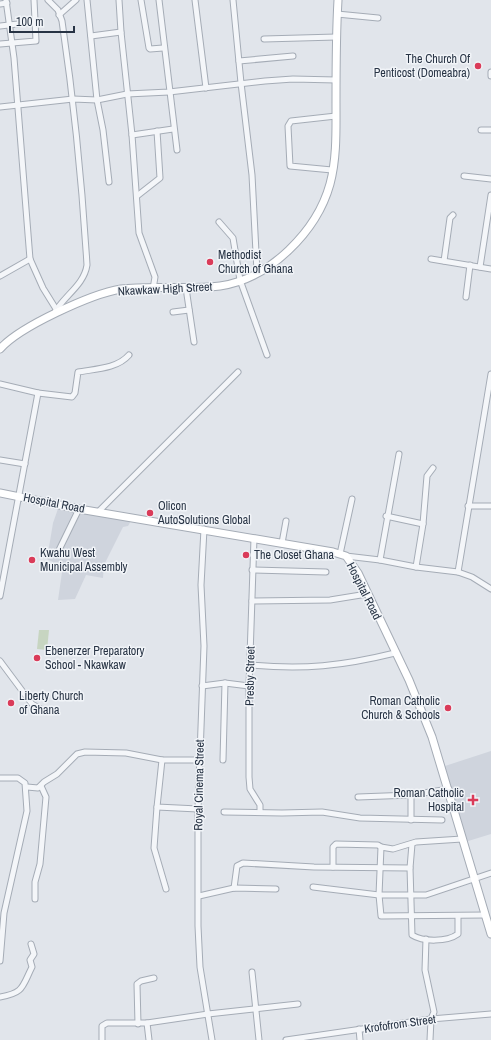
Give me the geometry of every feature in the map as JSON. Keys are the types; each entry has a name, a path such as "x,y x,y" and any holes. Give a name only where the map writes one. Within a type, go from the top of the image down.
{"street":[{"path":"0,44 36,41 34,0"},
{"path":"0,4 6,2 12,42 30,259 55,312 71,293 85,271 87,265 82,186 73,99 62,21 60,15 48,0"},
{"path":"60,15 76,0"},
{"path":"87,0 97,100 103,130 109,182"},
{"path":"119,0 120,32 132,134 139,233 155,277 153,289"},
{"path":"142,0 149,48 164,48"},
{"path":"159,0 173,129 177,150"},
{"path":"195,0 206,88"},
{"path":"233,0 252,175 257,272"},
{"name":"Nkawkaw High Street","path":"0,349 55,312 108,293 121,290 222,286 257,272 285,254 304,234 324,202 332,170 336,116 336,37 338,0"},
{"path":"337,14 378,18"},
{"path":"0,26 35,22"},
{"path":"91,36 120,32"},
{"path":"264,39 336,37"},
{"path":"239,61 293,56"},
{"path":"0,107 73,99 97,100 127,94 169,92 241,83 293,80 336,80"},
{"path":"332,170 290,166 288,126 291,121 336,116"},
{"path":"132,134 173,129"},
{"path":"481,130 491,130"},
{"path":"137,196 160,178 157,131"},
{"path":"464,176 491,179"},
{"path":"480,267 491,195"},
{"path":"444,260 450,218 453,215"},
{"path":"219,222 233,238 240,280 267,355"},
{"path":"0,276 30,259"},
{"path":"431,259 491,269"},
{"path":"466,296 470,265"},
{"path":"186,288 194,342"},
{"path":"173,312 189,310"},
{"path":"0,345 9,342"},
{"path":"0,384 38,393 72,396 75,393 78,372 101,368 122,361 129,355"},
{"path":"99,511 238,372"},
{"path":"458,572 491,374"},
{"path":"0,596 20,496 38,393"},
{"path":"380,560 386,516 399,454"},
{"path":"0,460 25,464"},
{"path":"416,567 423,524 427,476 433,468"},
{"name":"Hospital Road","path":"0,493 282,543 343,555 351,562 409,680 424,715 448,789 473,878 485,915 489,922 491,934"},
{"path":"352,499 343,555 458,572 472,577 491,589"},
{"path":"468,506 491,506"},
{"path":"58,552 79,508"},
{"path":"386,516 423,524"},
{"path":"282,543 286,521"},
{"name":"Royal Cinema Street","path":"204,529 201,585 204,646 198,810 199,956 212,1040"},
{"name":"Presby Street","path":"254,538 249,686 249,777 250,789 260,805 260,812"},
{"path":"252,570 326,572"},
{"path":"252,601 330,600 367,594"},
{"path":"250,665 286,668 324,667 395,653"},
{"path":"0,661 32,704 41,709"},
{"path":"223,760 225,683"},
{"path":"202,686 225,683 249,686"},
{"path":"26,787 38,788 44,782 57,774 77,754 85,752 126,753 162,760 200,760"},
{"path":"162,760 154,848 166,889"},
{"path":"0,778 18,778 25,783 27,811 4,913 0,961"},
{"path":"35,899 35,882 41,859 46,797 41,786"},
{"path":"358,797 411,795 448,789"},
{"path":"411,795 411,820"},
{"path":"157,807 198,810"},
{"path":"224,812 260,812 282,814 322,812 360,818 442,820"},
{"path":"333,867 333,847 336,844 376,844 381,847 393,849 412,844 462,839"},
{"path":"412,844 410,868 412,935 426,939 452,939 458,934 458,916"},
{"path":"381,847 379,895 381,916 485,915"},
{"path":"234,888 237,866 243,863 333,867 410,868"},
{"path":"313,887 379,895 412,896 434,894 473,878 491,873"},
{"path":"199,896 234,888 276,889"},
{"path":"426,939 425,970 434,1012 431,1019 430,1040"},
{"path":"0,997 14,995 20,991 32,967 30,959 34,954 31,944"},
{"path":"252,972 259,1040"},
{"path":"138,1024 137,984 141,981 154,978"},
{"path":"102,1040 102,1026 104,1023 138,1024 208,1014 255,1010 298,1004"},
{"name":"Krofofrom Street","path":"286,1040 431,1019 491,1014"},
{"path":"148,1023 149,1040"},
{"path":"359,1030 360,1040"}],"shaded area":[{"path":"59,506 132,519 128,526 123,527 104,565 103,578 86,575 75,599 58,600 62,572 55,567 53,562 47,559 53,523"},
{"name":"Roman Catholic Hospital","path":"491,751 491,834 465,842 445,766"}],"green space":[{"path":"39,630 49,630 47,650 37,649"}],"place":[{"name":"The Church Of Penticost (Domeabra)","path":"478,66"},
{"name":"Methodist Church of Ghana","path":"210,262"},
{"name":"Olicon AutoSolutions Global","path":"150,513"},
{"name":"The Closet Ghana","path":"246,555"},
{"name":"Kwahu West Municipal Assembly","path":"32,560"},
{"name":"Ebenerzer Preparatory School - Nkawkaw","path":"37,658"},
{"name":"Liberty Church of Ghana","path":"11,703"},
{"name":"Roman Catholic Church & Schools","path":"448,708"},
{"name":"Roman Catholic Hospital","path":"473,800"}]}
